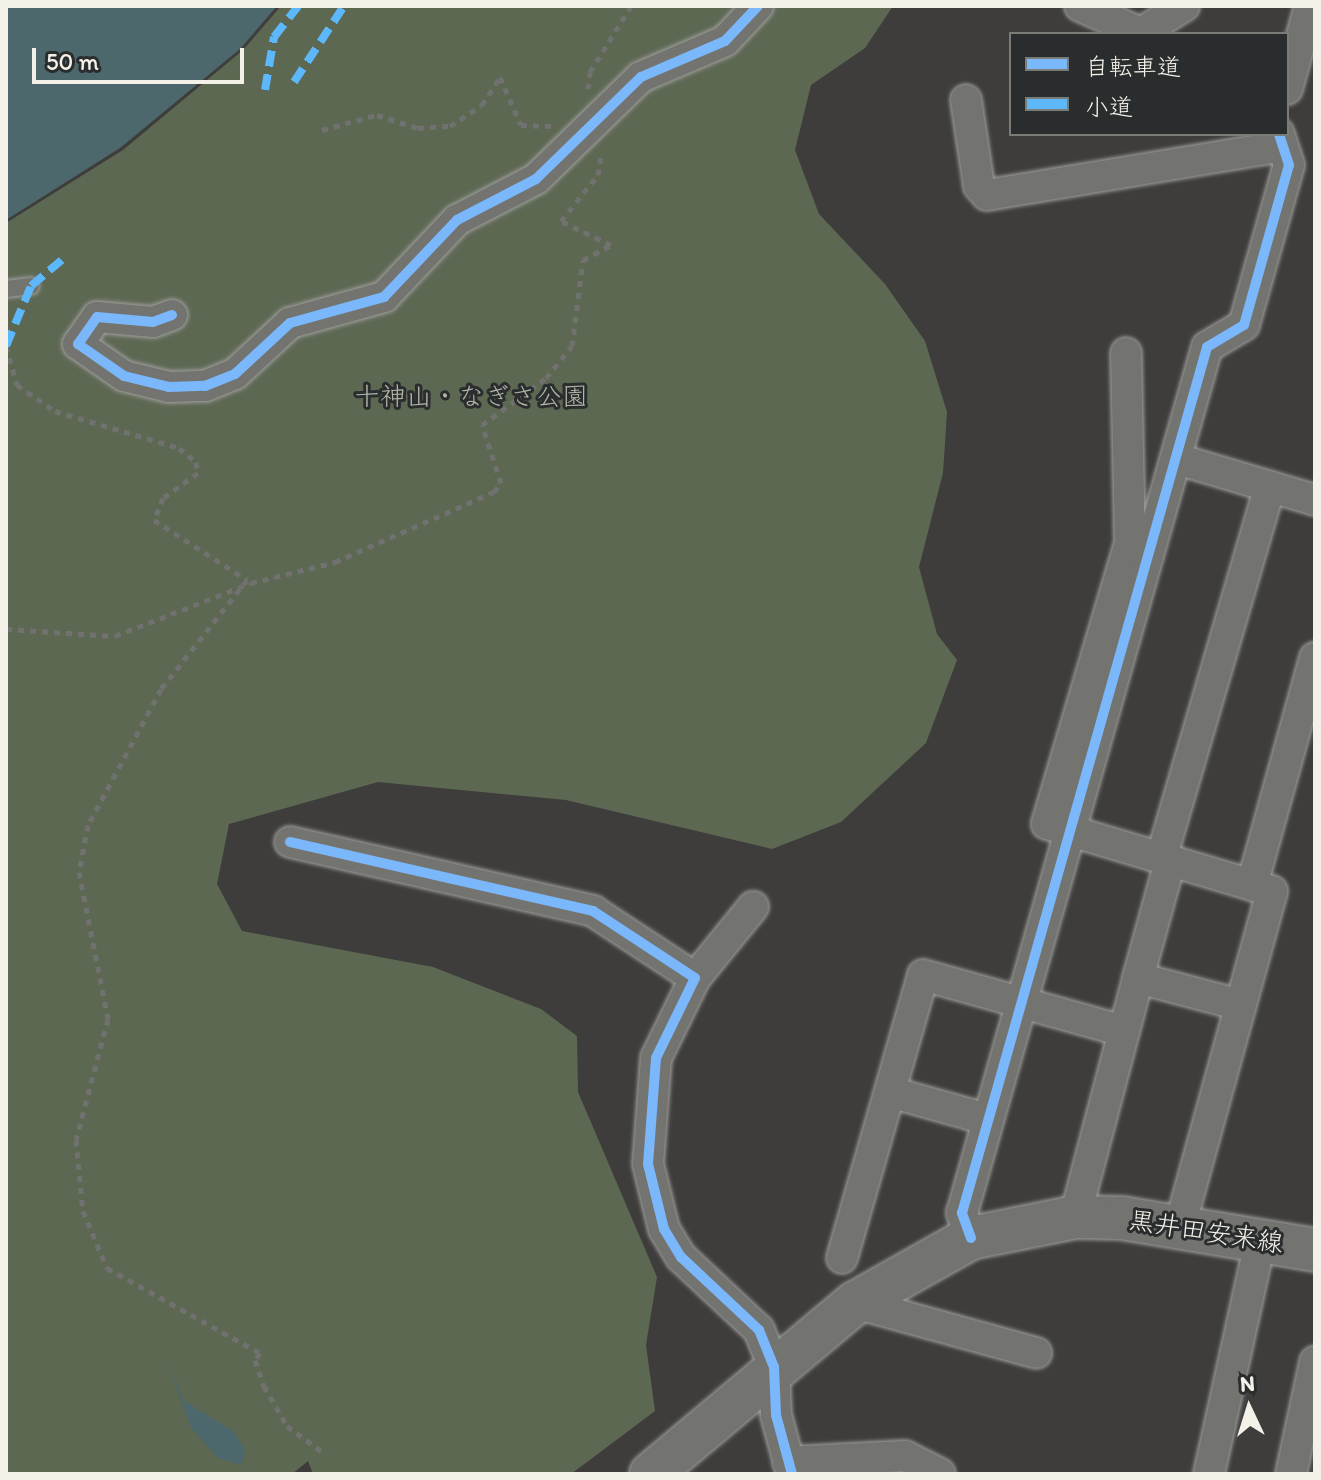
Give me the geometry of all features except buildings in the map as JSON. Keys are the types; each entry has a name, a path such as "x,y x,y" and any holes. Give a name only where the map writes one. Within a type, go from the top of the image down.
{"main road":[{"name":"黒井田安来線","path":"651,1474 774,1367 855,1303 971,1238 1075,1217 1181,1222 1315,1250"}],"street":[{"path":"172,315 153,322 97,317 78,344 124,376 205,386 235,374 290,323 384,297 447,228 536,179 641,77 725,41 758,6"},
{"path":"1080,6 1139,32"},
{"path":"1143,32 1184,6"},
{"path":"1289,82 1312,6"},
{"path":"966,100 979,186 987,195 1280,140 1289,165 1244,325 1207,347 1180,460 962,1213 971,1238"},
{"path":"1126,353 1130,543 1047,824 1071,834 1272,891 1181,1222"},
{"path":"1180,460 1315,500"},
{"path":"1075,1217 1166,861 1270,487"},
{"path":"1252,885 1315,658"},
{"path":"290,842 593,911 695,978"},
{"path":"753,907 695,978 656,1058 648,1164 664,1229 681,1257 759,1330 774,1367 790,1468 905,1456 940,1474"},
{"path":"842,1258 923,975 1022,1000 1123,1031"},
{"path":"1138,978 1241,1005"},
{"path":"890,1092 987,1119"},
{"path":"1209,1474 1261,1238"},
{"path":"855,1303 1036,1353"},
{"path":"1291,1474 1315,1362"}],"lane":[{"path":"6,289 31,286"}],"path":[{"path":"6,629 115,636 248,584 335,562 501,483 482,425 546,378 572,346 583,260 611,245 561,221 598,175 602,133 593,124 586,108 590,72 631,6"},
{"path":"322,130 377,115 418,128 450,126 482,105 500,77 521,125 593,124"},
{"path":"6,346 17,385 55,411 179,448 196,462 198,473 163,498 154,520 248,584"},
{"path":"248,584 161,689 88,825 79,872 108,1019 76,1140 83,1211 107,1268 260,1353 255,1360 264,1386 287,1426 321,1451"}],"green space":[{"name":"十神山・なぎさ公園","path":"281,6 893,6 865,48 811,85 795,150 819,214 885,284 925,341 947,412 943,473 919,567 937,634 957,660 926,743 841,822 772,849 566,800 378,782 229,824 217,884 242,931 433,967 541,1009 577,1036 578,1092 657,1277 646,1345 655,1411 571,1474 313,1474 308,1461 292,1474 6,1474 6,223 123,150 243,50"}],"water":[{"path":"6,6 277,6 240,49 120,148 6,220"},
{"path":"168,1364 184,1401 233,1431 245,1450 241,1465 218,1458 191,1428"}],"marked path":[{"path":"265,90 274,37 298,6"},
{"path":"294,82 344,6"},
{"path":"6,346 31,286 64,258"}],"cycle path":[{"path":"172,315 153,322 97,317 78,344 124,376 169,387 205,386 235,374 290,323 384,297 457,220 536,179 641,77 725,41 758,6"},
{"path":"971,1238 962,1213 1207,347 1244,325 1289,165 1280,136"},
{"path":"290,842 593,911 695,978 656,1058 648,1164 664,1229 681,1257 759,1330 774,1367 776,1415 792,1474"}]}
